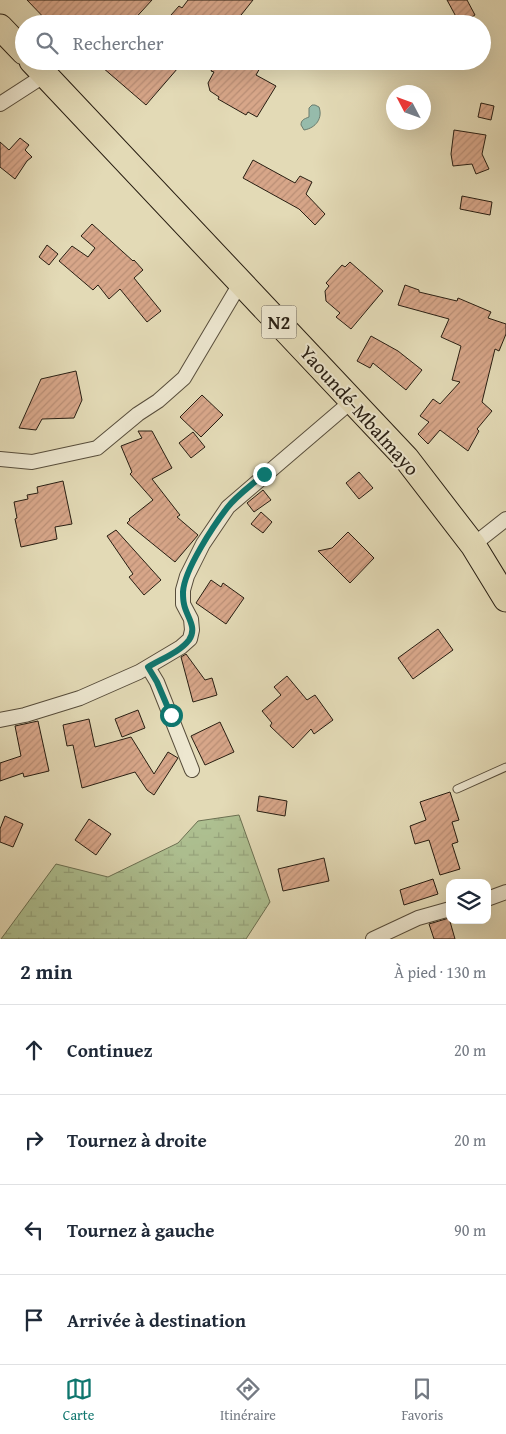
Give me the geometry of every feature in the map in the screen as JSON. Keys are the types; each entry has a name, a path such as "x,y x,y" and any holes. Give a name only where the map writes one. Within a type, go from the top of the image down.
{"highway":[{"path":"0,27 15,43"},
{"name":"Yaoundé-Mbalmayo","path":"41,70 406,458 473,545 506,599"}],"street":[{"path":"0,104 37,70"},
{"path":"0,459 32,462 97,448 138,414 158,401 184,378 241,282"},
{"path":"0,720 25,715 80,698 148,667 182,648 190,638 192,630 191,619 184,604 183,590 187,576 203,544 228,507 353,400"},
{"path":"473,545 506,519"},
{"path":"148,667 157,682 192,770"},
{"path":"491,898 506,892"},
{"path":"373,939 418,918 446,911"}],"lane":[{"path":"457,789 506,767"}],"green space":[{"path":"239,815 270,902 246,939 1,939 56,864 108,877 178,843 198,821"}],"shaded area":[{"path":"312,105 319,107 319,119 315,125 304,130 301,125 304,119 309,117 309,108"}],"building":[{"path":"27,0 152,0 138,15 41,15"},
{"path":"188,0 253,0 241,15 171,15 179,6 182,8"},
{"path":"447,0 467,0 475,15 455,15"},
{"path":"105,70 176,70 146,105"},
{"path":"259,70 256,75 276,86 257,117 248,112 246,115 218,99 219,97 210,91 208,83 214,72 211,71"},
{"path":"481,103 494,106 491,120 478,117"},
{"path":"454,130 486,135 482,154 489,169 476,174 472,164 453,166 451,154"},
{"path":"20,138 29,145 25,150 32,157 27,161 15,179 0,167 0,142 9,150"},
{"path":"253,160 295,183 300,176 312,182 306,194 325,214 315,225 299,209 243,178"},
{"path":"462,196 492,202 490,215 460,209"},
{"path":"92,224 143,270 134,278 161,311 147,322 120,289 109,299 98,285 93,290 59,261 72,246 88,257 95,248 81,236"},
{"path":"47,245 58,254 49,265 39,257"},
{"path":"350,262 383,291 351,329 336,317 340,313 326,301 325,291 329,286 326,283 342,265 345,267"},
{"path":"405,285 419,290 419,292 457,301 458,298 491,312 488,318 506,324 506,334 499,351 495,349 482,402 492,411 477,429 479,431 468,451 440,430 428,444 418,434 429,422 420,416 433,399 440,404 460,382 452,380 461,346 441,337 449,319 398,305"},
{"path":"371,336 398,351 422,370 406,390 373,363 370,368 357,361"},
{"path":"76,371 82,400 74,418 42,419 36,430 19,428 41,379"},
{"path":"202,395 223,415 201,437 180,417"},
{"path":"138,431 152,431 172,468 152,479 180,515 177,517 198,535 175,562 127,523 129,519 153,500 130,474 132,472 121,446 142,438"},
{"path":"193,432 205,447 191,458 179,443"},
{"path":"359,472 373,488 359,499 346,483"},
{"path":"63,481 72,524 55,527 57,539 21,547 15,519 17,518 14,502 28,499 27,495 38,493 37,487"},
{"path":"263,490 271,500 254,512 247,503"},
{"path":"261,512 272,522 263,533 251,524"},
{"path":"116,530 161,580 144,595 129,577 133,574 107,536"},
{"path":"348,532 374,558 350,583 318,551 332,548"},
{"path":"211,580 221,587 223,583 244,598 226,624 196,603"},
{"path":"438,629 453,650 413,679 398,658"},
{"path":"186,654 205,680 212,678 217,695 193,702 181,657"},
{"path":"287,676 307,700 315,695 333,720 314,734 311,729 293,748 270,726 272,723 262,711 281,695 274,687"},
{"path":"138,710 145,728 122,737 115,719"},
{"path":"89,719 95,747 131,737 154,774 168,752 178,758 154,795 147,790 135,772 82,788 73,745 67,746 63,725"},
{"path":"38,721 49,771 24,777 23,773 0,781 0,763 21,756 15,726"},
{"path":"220,722 234,752 205,765 191,736"},
{"path":"450,792 459,820 452,822 458,842 452,844 460,869 440,875 429,840 415,844 410,826 426,820 420,802"},
{"path":"259,796 287,801 285,816 257,811"},
{"path":"5,816 23,824 13,847 0,842 0,829"},
{"path":"89,819 111,834 96,855 75,840"},
{"path":"324,858 329,881 283,891 278,869"},
{"path":"433,879 438,894 404,905 400,890"},
{"path":"446,919 446,924 451,924 455,939 434,939 429,924"}],"route":[{"path":"171,715 157,682 148,667 182,648 190,638 192,630 191,619 184,604 183,590 187,576 203,544 228,507 264,474"}]}
